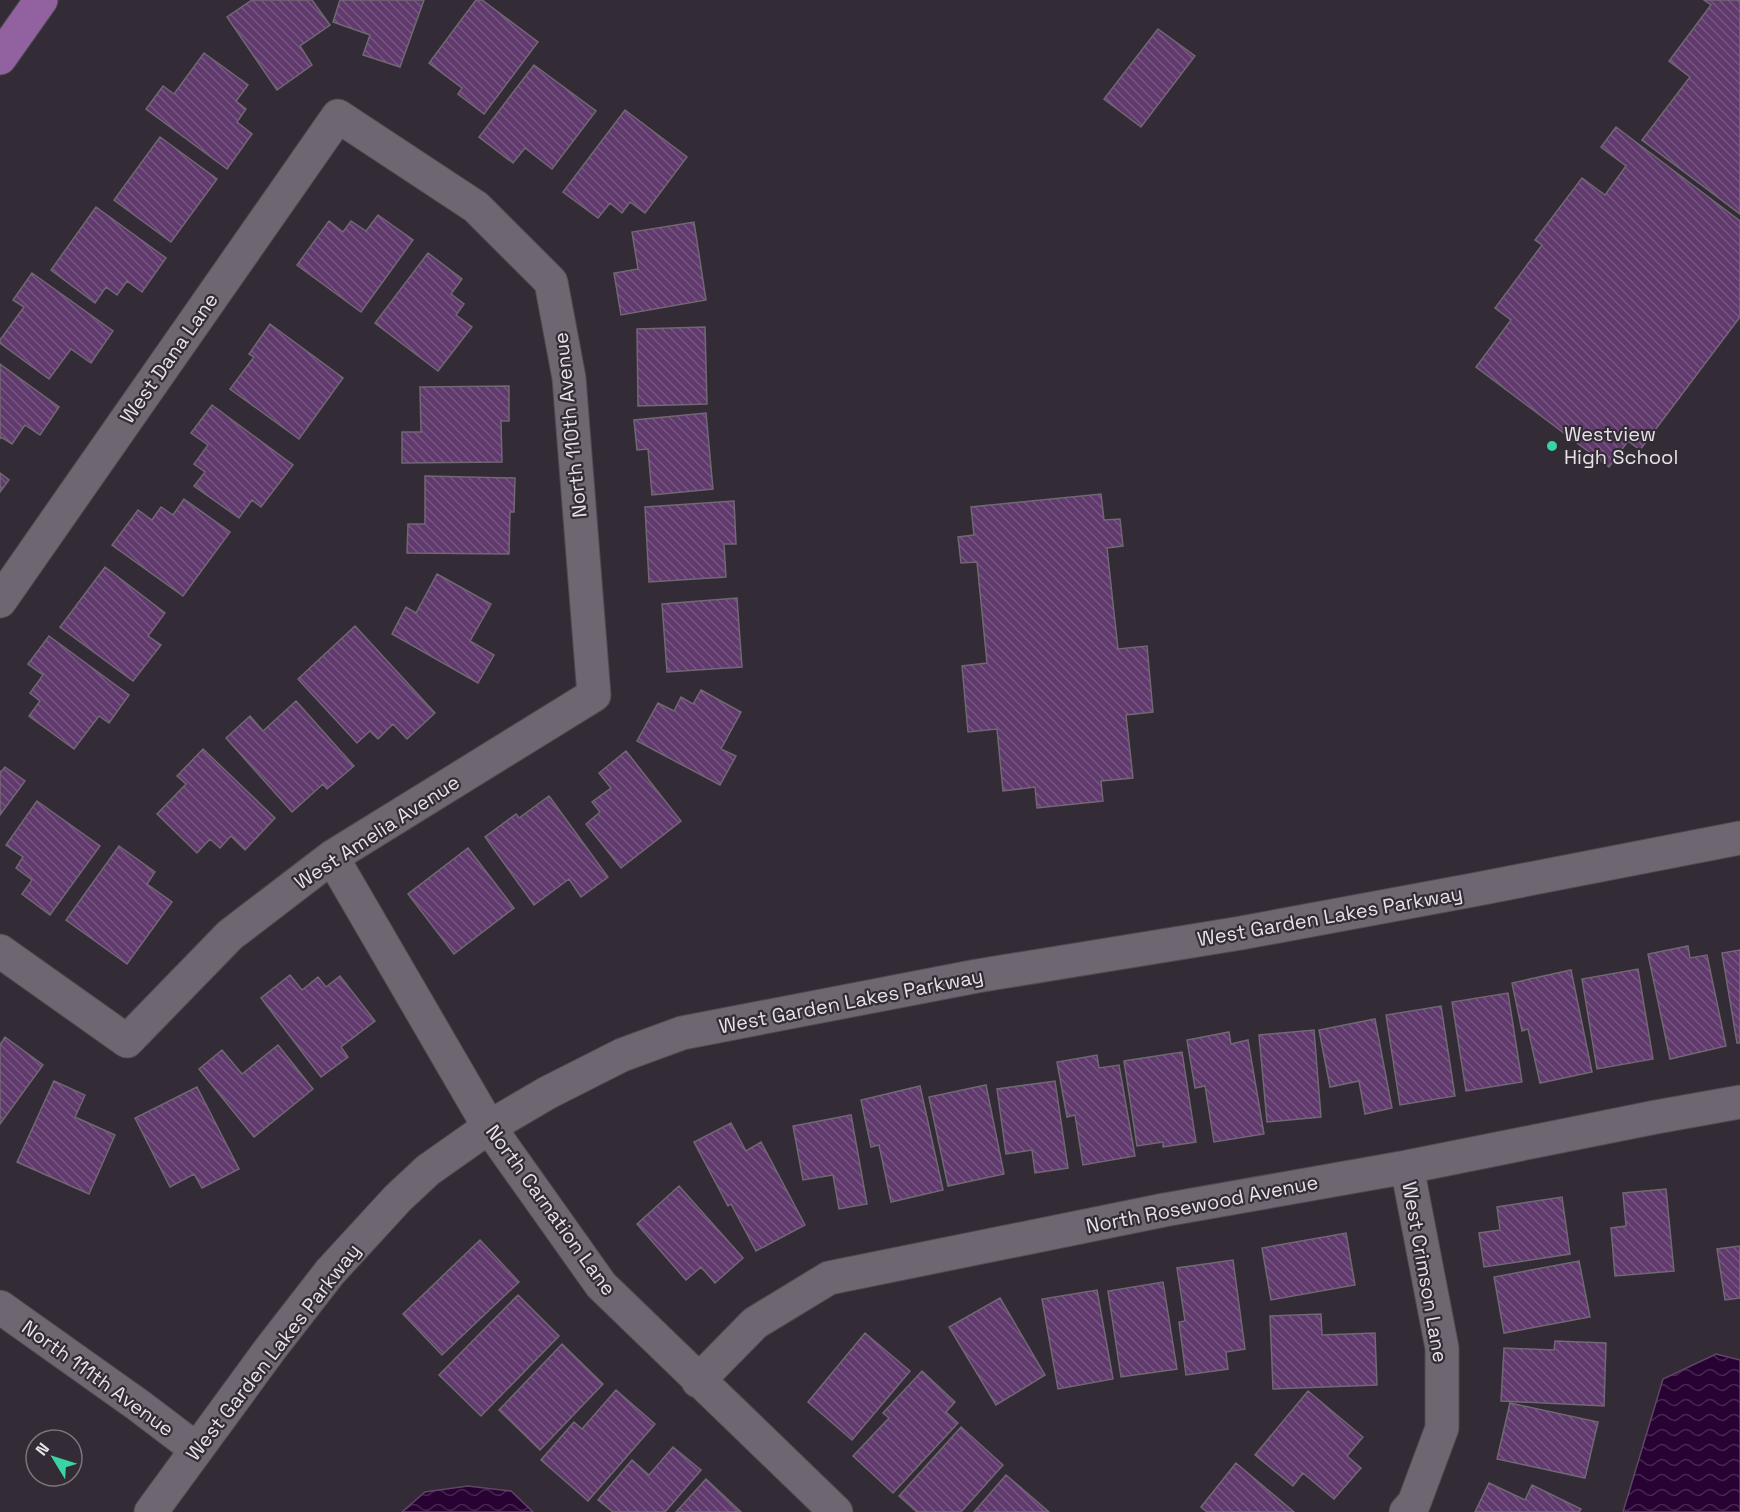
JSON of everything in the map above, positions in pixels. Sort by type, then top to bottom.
[{"type":"main road","points":[[0,58],[42,0]]},
{"type":"street","name":"West Dana Lane","points":[[0,601],[338,116]]},
{"type":"street","name":"North 110th Avenue","points":[[338,116],[476,207],[551,282],[569,378],[594,695]]},
{"type":"street","name":"West Amelia Avenue","points":[[0,951],[127,1041],[230,935],[333,857],[594,695]]},
{"type":"street","name":"West Garden Lakes Parkway","points":[[151,1512],[324,1280],[398,1198],[428,1170],[489,1127],[547,1093],[622,1056],[682,1033],[977,976],[1241,933],[1740,838]]},
{"type":"street","name":"North Carnation Lane","points":[[333,857],[489,1127],[601,1285],[836,1512]]},
{"type":"street","name":"North Rosewood Avenue","points":[[698,1380],[754,1323],[829,1278],[1164,1210],[1407,1167],[1740,1102]]},
{"type":"street","name":"West Crimson Lane","points":[[1406,1512],[1414,1503],[1442,1428],[1442,1347],[1407,1167]]},
{"type":"street","name":"North 111th Avenue","points":[[0,1307],[196,1449]]},
{"type":"water","points":[[1716,1354],[1740,1360],[1740,1512],[1623,1512],[1663,1379]]},
{"type":"water","points":[[468,1486],[511,1491],[533,1512],[402,1512],[425,1492]]},
{"type":"building","points":[[252,0],[312,0],[330,25],[300,46],[312,65],[277,90],[227,17]]},
{"type":"building","points":[[340,0],[424,0],[400,67],[363,55],[370,35],[333,22]]},
{"type":"building","points":[[476,0],[482,0],[538,42],[484,114],[458,94],[462,88],[429,63]]},
{"type":"building","points":[[1704,0],[1740,0],[1740,214],[1642,140],[1690,77],[1669,61],[1711,5]]},
{"type":"building","points":[[1158,29],[1195,56],[1141,127],[1104,99]]},
{"type":"building","points":[[204,53],[248,85],[236,101],[246,109],[237,122],[252,134],[227,169],[146,109],[163,86],[174,94]]},
{"type":"building","points":[[534,65],[596,111],[552,169],[525,148],[513,163],[479,137]]},
{"type":"building","points":[[625,110],[687,157],[645,213],[630,202],[622,213],[610,203],[598,218],[563,192]]},
{"type":"building","points":[[1616,127],[1740,221],[1740,317],[1640,450],[1628,441],[1609,467],[1476,367],[1511,320],[1495,308],[1542,245],[1535,240],[1582,178],[1605,195],[1626,166],[1601,147]]},
{"type":"building","points":[[160,137],[217,179],[171,242],[114,200]]},
{"type":"building","points":[[96,207],[166,258],[142,292],[127,281],[117,295],[106,287],[95,303],[51,270]]},
{"type":"building","points":[[378,215],[413,240],[361,312],[297,265],[329,221],[343,232],[351,221],[366,231]]},
{"type":"building","points":[[694,222],[706,300],[621,315],[614,273],[638,269],[632,232]]},
{"type":"building","points":[[428,253],[462,279],[451,294],[464,304],[456,315],[472,327],[438,371],[375,323]]},
{"type":"building","points":[[32,273],[113,331],[91,363],[71,349],[49,379],[0,343],[24,307],[13,300]]},
{"type":"building","points":[[270,324],[343,378],[299,439],[230,389],[254,357],[249,354]]},
{"type":"building","points":[[705,327],[707,404],[638,406],[637,329]]},
{"type":"building","points":[[0,364],[59,407],[40,435],[25,425],[12,444],[1,437],[0,439]]},
{"type":"building","points":[[509,386],[509,421],[501,421],[502,462],[402,463],[402,432],[421,432],[420,387]]},
{"type":"building","points":[[212,405],[293,465],[261,507],[252,500],[239,518],[194,486],[205,472],[194,464],[208,445],[191,433]]},
{"type":"building","points":[[706,413],[713,489],[652,495],[648,449],[637,450],[634,420]]},
{"type":"building","points":[[0,473],[9,480],[0,492]]},
{"type":"building","points":[[425,476],[515,478],[514,512],[510,512],[509,554],[407,553],[408,524],[425,524]]},
{"type":"building","points":[[1101,494],[1104,520],[1120,519],[1123,546],[1107,548],[1118,649],[1147,646],[1153,712],[1126,715],[1133,778],[1101,781],[1103,801],[1037,808],[1035,787],[1003,791],[997,729],[968,732],[962,666],[987,663],[977,562],[961,563],[958,537],[974,535],[971,507]]},
{"type":"building","points":[[184,499],[230,532],[183,596],[112,545],[138,510],[152,520],[161,507],[173,515]]},
{"type":"building","points":[[734,501],[736,544],[724,544],[726,577],[649,582],[645,507]]},
{"type":"building","points":[[105,567],[165,613],[148,636],[161,645],[133,681],[60,627]]},
{"type":"building","points":[[437,574],[491,604],[470,641],[494,655],[478,683],[392,634],[406,607],[416,613]]},
{"type":"building","points":[[737,598],[742,667],[667,672],[662,604]]},
{"type":"building","points":[[355,626],[435,713],[407,739],[393,724],[378,739],[370,731],[357,743],[298,679]]},
{"type":"building","points":[[49,636],[129,695],[109,723],[99,716],[74,749],[29,716],[40,701],[30,693],[43,675],[28,664]]},
{"type":"building","points":[[701,690],[741,712],[721,749],[736,756],[720,785],[637,741],[658,703],[674,711],[681,697],[693,704]]},
{"type":"building","points":[[296,701],[354,766],[327,789],[323,784],[292,812],[226,738],[250,716],[263,731]]},
{"type":"building","points":[[203,749],[275,818],[245,850],[231,836],[220,848],[210,839],[197,853],[157,814],[186,784],[177,776]]},
{"type":"building","points":[[626,751],[681,821],[621,868],[586,824],[600,812],[592,802],[611,788],[599,773]]},
{"type":"building","points":[[5,767],[25,781],[0,815],[0,771]]},
{"type":"building","points":[[549,796],[608,877],[581,897],[569,879],[534,905],[485,837],[516,814],[519,818]]},
{"type":"building","points":[[37,801],[100,846],[50,915],[22,894],[32,880],[16,868],[23,857],[6,845]]},
{"type":"building","points":[[119,846],[155,872],[147,884],[172,902],[127,964],[66,920]]},
{"type":"building","points":[[468,848],[514,908],[454,954],[408,894]]},
{"type":"building","points":[[1688,946],[1690,958],[1707,955],[1726,1046],[1670,1059],[1648,954]]},
{"type":"building","points":[[1740,950],[1740,1043],[1737,1043],[1722,953]]},
{"type":"building","points":[[1638,969],[1653,1059],[1597,1069],[1582,979]]},
{"type":"building","points":[[1571,970],[1592,1072],[1540,1083],[1528,1029],[1522,1031],[1512,983]]},
{"type":"building","points":[[290,975],[302,990],[318,977],[326,987],[340,976],[375,1021],[341,1047],[348,1057],[321,1077],[261,998]]},
{"type":"building","points":[[1508,993],[1522,1082],[1466,1091],[1452,1002]]},
{"type":"building","points":[[1441,1006],[1455,1096],[1400,1105],[1386,1015]]},
{"type":"building","points":[[1375,1019],[1392,1108],[1365,1114],[1359,1081],[1330,1087],[1319,1030]]},
{"type":"building","points":[[1314,1030],[1321,1117],[1267,1122],[1259,1035]]},
{"type":"building","points":[[1229,1032],[1231,1044],[1248,1040],[1264,1134],[1214,1142],[1205,1086],[1195,1088],[1187,1040]]},
{"type":"building","points":[[5,1037],[43,1065],[0,1124],[0,1045]]},
{"type":"building","points":[[278,1045],[313,1089],[254,1137],[199,1069],[222,1050],[242,1074]]},
{"type":"building","points":[[1182,1052],[1196,1142],[1163,1147],[1163,1142],[1137,1146],[1124,1061]]},
{"type":"building","points":[[1097,1055],[1099,1068],[1119,1065],[1135,1156],[1083,1165],[1075,1115],[1067,1117],[1057,1062]]},
{"type":"building","points":[[54,1081],[85,1095],[75,1117],[115,1135],[89,1194],[17,1162]]},
{"type":"building","points":[[1055,1081],[1068,1168],[1035,1173],[1032,1150],[1006,1154],[997,1089]]},
{"type":"building","points":[[986,1085],[1004,1174],[948,1186],[929,1097]]},
{"type":"building","points":[[920,1086],[943,1190],[891,1202],[879,1145],[871,1147],[861,1100]]},
{"type":"building","points":[[197,1087],[239,1169],[202,1188],[194,1174],[170,1187],[135,1118]]},
{"type":"building","points":[[851,1115],[867,1204],[839,1209],[833,1175],[803,1180],[793,1126]]},
{"type":"building","points":[[731,1123],[746,1151],[761,1142],[805,1225],[756,1251],[731,1204],[728,1206],[694,1142]]},
{"type":"building","points":[[679,1186],[743,1258],[715,1283],[701,1267],[686,1280],[637,1224]]},
{"type":"building","points":[[1666,1189],[1674,1271],[1615,1276],[1611,1228],[1626,1226],[1623,1193]]},
{"type":"building","points":[[1562,1197],[1570,1254],[1484,1267],[1479,1233],[1500,1230],[1497,1207]]},
{"type":"building","points":[[1346,1233],[1355,1285],[1271,1300],[1262,1248]]},
{"type":"building","points":[[480,1240],[519,1282],[442,1355],[403,1314]]},
{"type":"building","points":[[1740,1246],[1740,1298],[1725,1300],[1717,1249]]},
{"type":"building","points":[[1233,1260],[1245,1349],[1226,1352],[1228,1369],[1186,1375],[1179,1322],[1185,1321],[1177,1268]]},
{"type":"building","points":[[1579,1261],[1590,1317],[1504,1333],[1494,1277]]},
{"type":"building","points":[[1163,1282],[1177,1369],[1121,1377],[1108,1291]]},
{"type":"building","points":[[1097,1290],[1113,1379],[1058,1389],[1042,1299]]},
{"type":"building","points":[[518,1295],[559,1336],[481,1416],[439,1375]]},
{"type":"building","points":[[1000,1298],[1045,1375],[996,1405],[949,1327]]},
{"type":"building","points":[[1321,1314],[1322,1335],[1375,1333],[1377,1385],[1273,1389],[1270,1316]]},
{"type":"building","points":[[865,1333],[910,1371],[852,1440],[808,1402]]},
{"type":"building","points":[[1555,1341],[1606,1343],[1604,1406],[1501,1401],[1504,1348],[1554,1350]]},
{"type":"building","points":[[562,1344],[603,1384],[540,1450],[499,1410]]},
{"type":"building","points":[[922,1371],[955,1402],[946,1412],[958,1423],[893,1493],[853,1456],[889,1418],[883,1413]]},
{"type":"building","points":[[616,1390],[655,1424],[588,1501],[541,1460],[574,1422],[582,1429]]},
{"type":"building","points":[[1308,1391],[1363,1437],[1347,1456],[1361,1468],[1334,1499],[1303,1473],[1293,1486],[1255,1455]]},
{"type":"building","points":[[1510,1403],[1598,1422],[1585,1478],[1497,1459]]},
{"type":"building","points":[[961,1427],[1003,1465],[961,1512],[917,1512],[899,1496]]},
{"type":"building","points":[[673,1447],[701,1470],[665,1512],[613,1512],[598,1500],[632,1460],[649,1475]]},
{"type":"building","points":[[1236,1463],[1294,1512],[1207,1512],[1201,1507]]},
{"type":"building","points":[[1006,1475],[1049,1512],[974,1512]]},
{"type":"building","points":[[706,1479],[741,1512],[676,1512]]},
{"type":"building","points":[[1489,1483],[1525,1500],[1532,1485],[1581,1509],[1579,1512],[1475,1512]]},
{"type":"place","name":"Westview High School","points":[[1552,446]]}]
